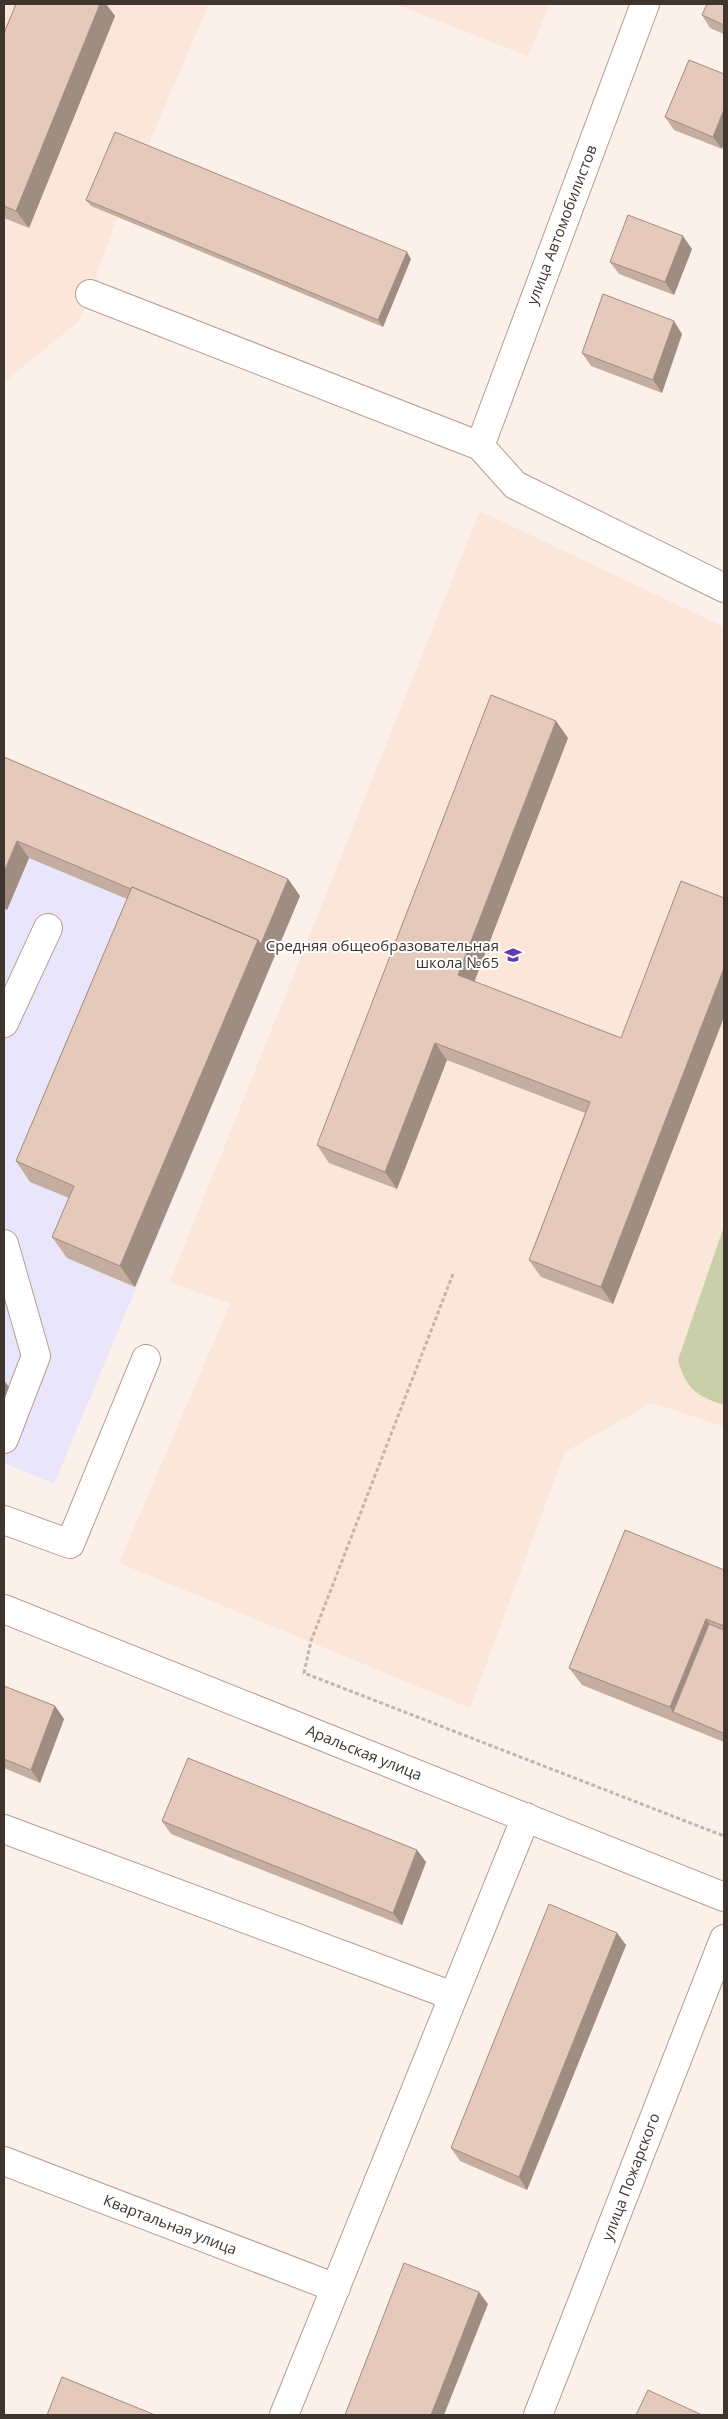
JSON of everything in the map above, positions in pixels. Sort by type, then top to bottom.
[{"type":"street","name":"улица Автомобилистов","points":[[480,446],[645,4]]},
{"type":"street","points":[[90,294],[480,446],[515,485],[724,588]]},
{"type":"street","points":[[4,1023],[48,928]]},
{"type":"street","points":[[4,1244],[36,1356],[4,1439]]},
{"type":"street","points":[[4,1520],[70,1544],[146,1358]]},
{"type":"street","name":"Аральская улица","points":[[4,1609],[724,1897]]},
{"type":"street","points":[[284,2415],[526,1817]]},
{"type":"street","points":[[4,1828],[453,1996]]},
{"type":"street","name":"улица Пожарского","points":[[538,2415],[724,1939]]},
{"type":"street","name":"Квартальная улица","points":[[4,2161],[336,2288]]},
{"type":"path","points":[[452,1274],[310,1641],[304,1673],[724,1836]]},
{"type":"shaded area","points":[[4,4],[209,4],[117,217],[78,322],[4,382]]},
{"type":"shaded area","points":[[395,4],[550,4],[528,56]]},
{"type":"shaded area","name":"Средняя общеобразовательная школа №65","points":[[480,511],[724,627],[724,1427],[652,1403],[565,1452],[470,1708],[119,1563],[230,1304],[170,1282]]},
{"type":"shaded area","points":[[4,769],[300,896],[54,1484],[4,1463]]},
{"type":"green space","points":[[724,1226],[724,1405],[706,1398],[694,1390],[685,1378],[678,1360]]},
{"type":"building","points":[[16,4],[100,4],[16,211],[4,206],[4,33]]},
{"type":"building","points":[[707,4],[724,4],[724,25],[702,15]]},
{"type":"building","points":[[689,60],[724,74],[724,109],[713,137],[665,117]]},
{"type":"building","points":[[115,132],[407,252],[378,320],[86,200]]},
{"type":"building","points":[[628,215],[683,236],[665,282],[610,262]]},
{"type":"building","points":[[603,294],[674,321],[653,380],[582,353]]},
{"type":"building","points":[[491,695],[556,721],[458,975],[621,1038],[681,881],[724,898],[724,968],[601,1287],[529,1260],[590,1102],[435,1043],[385,1172],[317,1145]]},
{"type":"building","points":[[4,757],[288,879],[261,944],[258,940],[17,841],[4,872]]},
{"type":"building","points":[[132,887],[258,940],[120,1266],[52,1237],[74,1186],[16,1161]]},
{"type":"building","points":[[625,1530],[724,1570],[724,1626],[706,1619],[670,1707],[569,1668]]},
{"type":"building","points":[[709,1624],[724,1630],[723,1733],[673,1712]]},
{"type":"building","points":[[4,1686],[55,1706],[31,1770],[4,1759]]},
{"type":"building","points":[[188,1758],[417,1850],[393,1913],[162,1821]]},
{"type":"building","points":[[549,1904],[617,1933],[519,2177],[451,2148]]},
{"type":"building","points":[[404,2263],[479,2292],[431,2415],[345,2415]]},
{"type":"building","points":[[62,2377],[155,2415],[47,2415]]},
{"type":"building","points":[[648,2390],[702,2415],[636,2415]]},
{"type":"place","name":"Средняя общеобразовательная школа №65","points":[[513,955]]}]
